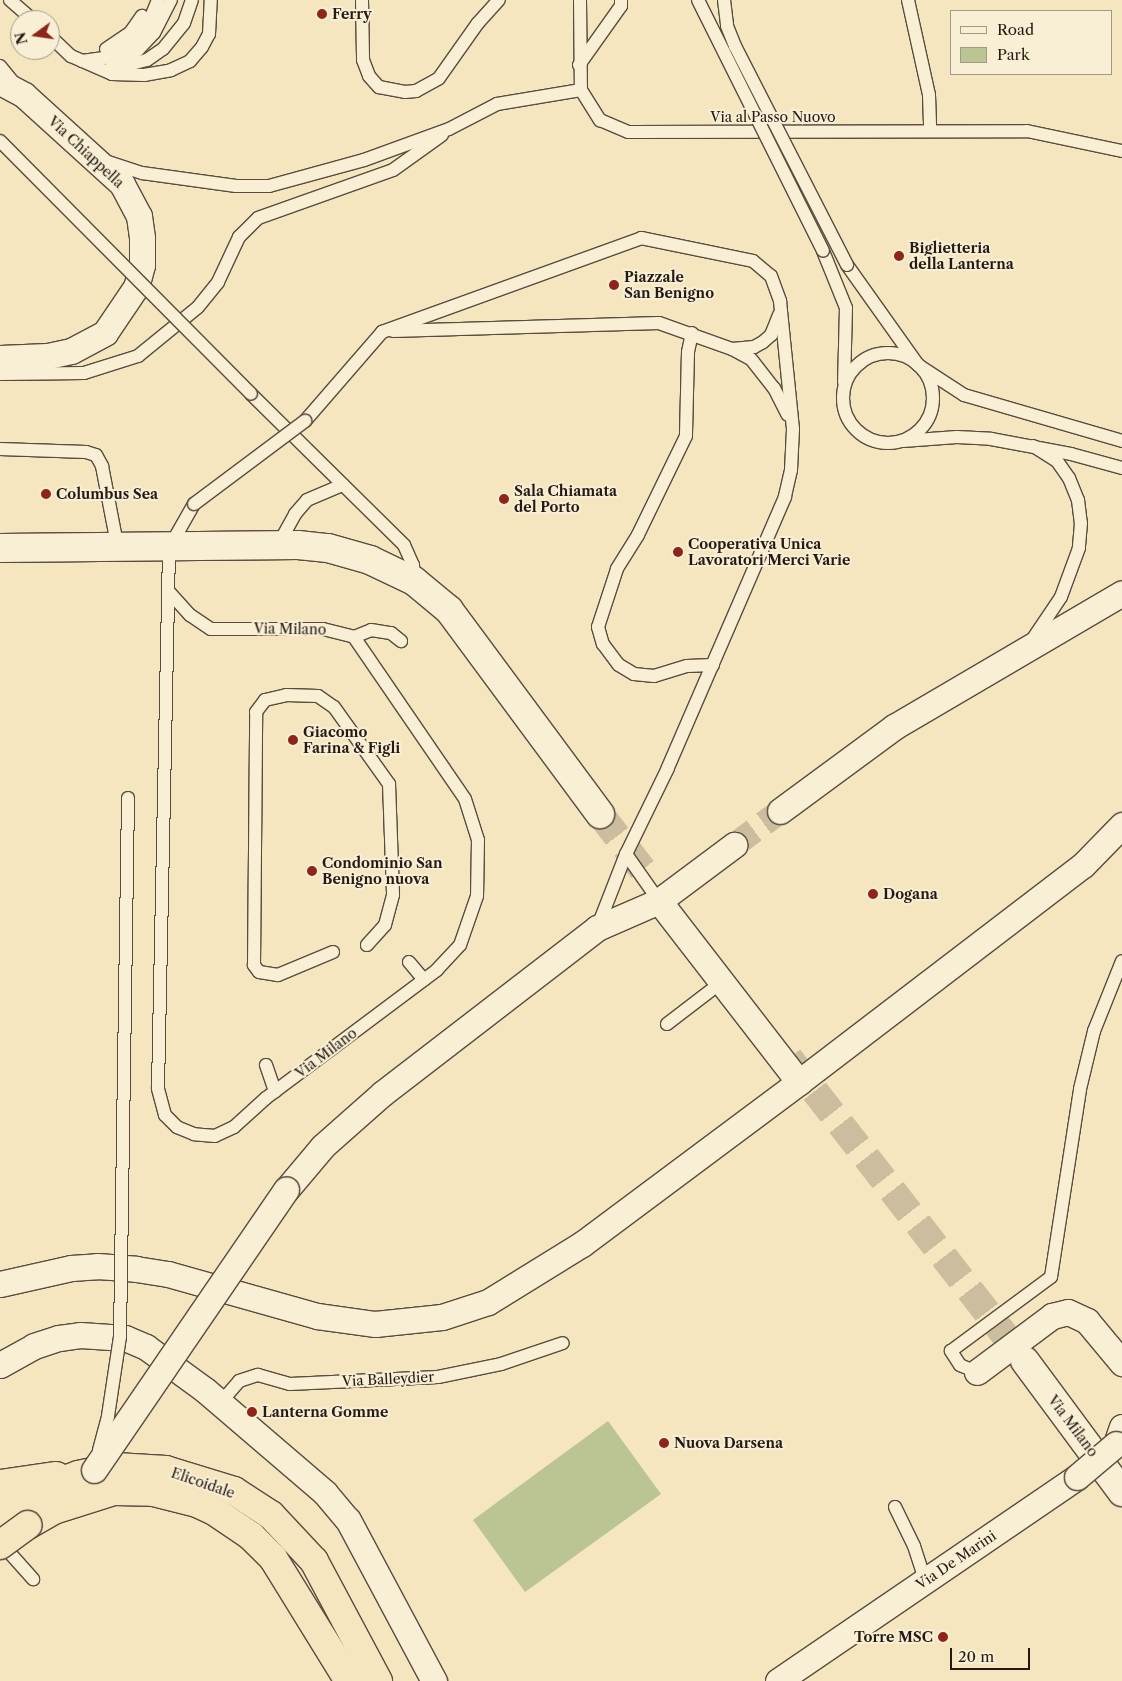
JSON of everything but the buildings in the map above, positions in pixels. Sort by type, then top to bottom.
[{"type":"highway","name":"Elicoidale","points":[[0,1512],[44,1487],[86,1473],[134,1467],[166,1470],[208,1482],[253,1502],[271,1515],[314,1560],[378,1681]]},
{"type":"highway","points":[[0,1484],[39,1476],[86,1473]]},
{"type":"highway","points":[[0,1543],[54,1510],[114,1491],[153,1492],[197,1503],[236,1524],[273,1558],[348,1680]]},
{"type":"main road","points":[[0,548],[118,549],[278,545],[328,548],[370,560],[414,581],[449,610],[600,814]]},
{"type":"main road","name":"Via Milano","points":[[1025,1361],[1122,1492]]},
{"type":"street","name":"Via Chiappella","points":[[0,82],[24,95],[95,156],[122,184],[139,216],[142,265],[136,287],[117,319],[105,333],[71,351],[47,356],[0,358]]},
{"type":"street","points":[[780,811],[894,727],[1122,593]]},
{"type":"street","points":[[0,1284],[36,1274],[96,1266],[168,1274],[316,1316],[351,1322],[410,1323],[442,1317],[488,1302],[582,1244],[799,1082],[1083,865],[1122,825]]},
{"type":"street","points":[[86,1473],[286,1190],[323,1146],[383,1093],[597,928],[660,901],[734,845]]},
{"type":"street","points":[[660,901],[799,1082]]},
{"type":"street","points":[[977,1372],[1052,1316],[1068,1312],[1087,1321],[1122,1362]]},
{"type":"street","points":[[0,1365],[27,1349],[59,1338],[80,1335],[126,1338],[146,1347],[221,1402],[326,1493],[348,1520],[434,1681]]},
{"type":"street","name":"Via De Marini","points":[[778,1681],[1077,1477],[1119,1436]]},
{"type":"lane","points":[[10,0],[22,10]]},
{"type":"lane","points":[[86,64],[116,44],[135,27],[149,0]]},
{"type":"lane","points":[[86,64],[104,58],[130,45],[149,22],[158,0]]},
{"type":"lane","points":[[86,64],[122,60],[138,50],[154,33],[171,0]]},
{"type":"lane","points":[[86,64],[147,60],[163,49],[184,23],[192,0]]},
{"type":"lane","points":[[60,44],[86,64],[124,76],[144,75],[171,70],[190,61],[208,34],[211,0]]},
{"type":"lane","points":[[362,0],[364,60],[369,76],[379,87],[405,92],[416,91],[439,78],[478,23],[499,0]]},
{"type":"lane","points":[[95,156],[142,173],[236,186],[269,186],[364,160],[449,129],[497,104],[581,90],[579,65],[580,0]]},
{"type":"lane","points":[[579,65],[620,6],[621,0]]},
{"type":"lane","points":[[698,0],[823,252],[846,308],[843,401],[854,428],[879,442],[957,437],[1033,446],[1122,468]]},
{"type":"lane","points":[[724,0],[727,26],[735,46],[847,264],[927,377],[932,405],[919,430],[894,442]]},
{"type":"lane","points":[[908,0],[929,95],[930,132]]},
{"type":"lane","points":[[0,66],[24,95]]},
{"type":"lane","name":"Via al Passo Nuovo","points":[[581,90],[600,120],[628,132],[1027,131],[1122,152]]},
{"type":"lane","points":[[0,374],[84,373],[138,356],[198,307],[218,282],[240,237],[258,218],[393,170],[418,155],[449,129]]},
{"type":"lane","points":[[0,141],[404,545],[413,565],[414,581]]},
{"type":"lane","points":[[169,548],[194,504],[305,421],[382,332],[641,238],[753,261],[771,276],[780,300],[793,429],[791,470],[785,497],[713,665],[626,854],[597,928]]},
{"type":"lane","points":[[732,349],[754,347],[771,335],[780,300]]},
{"type":"lane","points":[[382,332],[660,323],[692,333],[751,359],[764,372],[784,406],[793,429]]},
{"type":"lane","points":[[692,333],[688,352],[686,436],[638,535],[617,568],[598,627],[603,644],[613,658],[634,674],[654,676],[687,666],[713,665]]},
{"type":"lane","points":[[844,386],[851,372],[861,361],[875,354],[890,353],[905,356],[964,394],[1122,441]]},
{"type":"lane","points":[[1014,655],[1040,631],[1061,597],[1080,540],[1078,500],[1069,478],[1057,461],[1033,446]]},
{"type":"lane","points":[[0,449],[86,452],[96,455],[102,466],[118,549]]},
{"type":"lane","points":[[278,545],[295,514],[307,500],[342,485]]},
{"type":"lane","name":"Via Milano","points":[[169,548],[170,593],[158,1088],[165,1115],[177,1127],[194,1134],[215,1136],[234,1127],[275,1091],[424,980],[460,945],[472,916],[478,888],[478,840],[465,799],[354,637],[338,630],[273,634],[211,629],[190,615],[170,593]]},
{"type":"lane","points":[[354,637],[371,630],[391,633],[401,642]]},
{"type":"lane","points":[[333,952],[278,975],[259,972],[254,965],[256,712],[265,700],[286,695],[318,696],[334,707],[389,784],[393,895],[385,925],[368,944]]},
{"type":"lane","points":[[86,1473],[108,1416],[120,1337],[128,798]]},
{"type":"lane","points":[[626,854],[660,901]]},
{"type":"lane","points":[[977,1372],[960,1365],[951,1351],[1051,1277],[1084,1073],[1094,1030],[1122,961]]},
{"type":"lane","points":[[409,962],[424,980]]},
{"type":"lane","points":[[667,1024],[722,982]]},
{"type":"lane","points":[[266,1065],[275,1091]]},
{"type":"lane","name":"Via Balleydier","points":[[221,1402],[238,1381],[258,1375],[290,1384],[438,1377],[501,1364],[563,1343]]},
{"type":"lane","points":[[895,1507],[914,1546],[925,1580]]},
{"type":"lane","points":[[0,1543],[33,1579]]},
{"type":"green space","points":[[608,1421],[661,1494],[525,1592],[473,1520]]},
{"type":"tunnel","points":[[734,845],[780,811]]},
{"type":"tunnel","points":[[600,814],[646,874]]},
{"type":"tunnel","points":[[789,1058],[1025,1361]]},
{"type":"place","name":"Ferry","points":[[322,14]]},
{"type":"place","name":"Biglietteria della Lanterna","points":[[899,256]]},
{"type":"place","name":"Piazzale San Benigno","points":[[614,285]]},
{"type":"place","name":"Columbus Sea","points":[[46,494]]},
{"type":"place","name":"Sala Chiamata del Porto","points":[[504,499]]},
{"type":"place","name":"Cooperativa Unica Lavoratori Merci Varie","points":[[678,552]]},
{"type":"place","name":"Giacomo Farina & Figli","points":[[293,740]]},
{"type":"place","name":"Condominio San Benigno nuova","points":[[312,871]]},
{"type":"place","name":"Dogana","points":[[873,894]]},
{"type":"place","name":"Lanterna Gomme","points":[[252,1412]]},
{"type":"place","name":"Nuova Darsena","points":[[664,1443]]},
{"type":"place","name":"Torre MSC","points":[[943,1637]]}]
